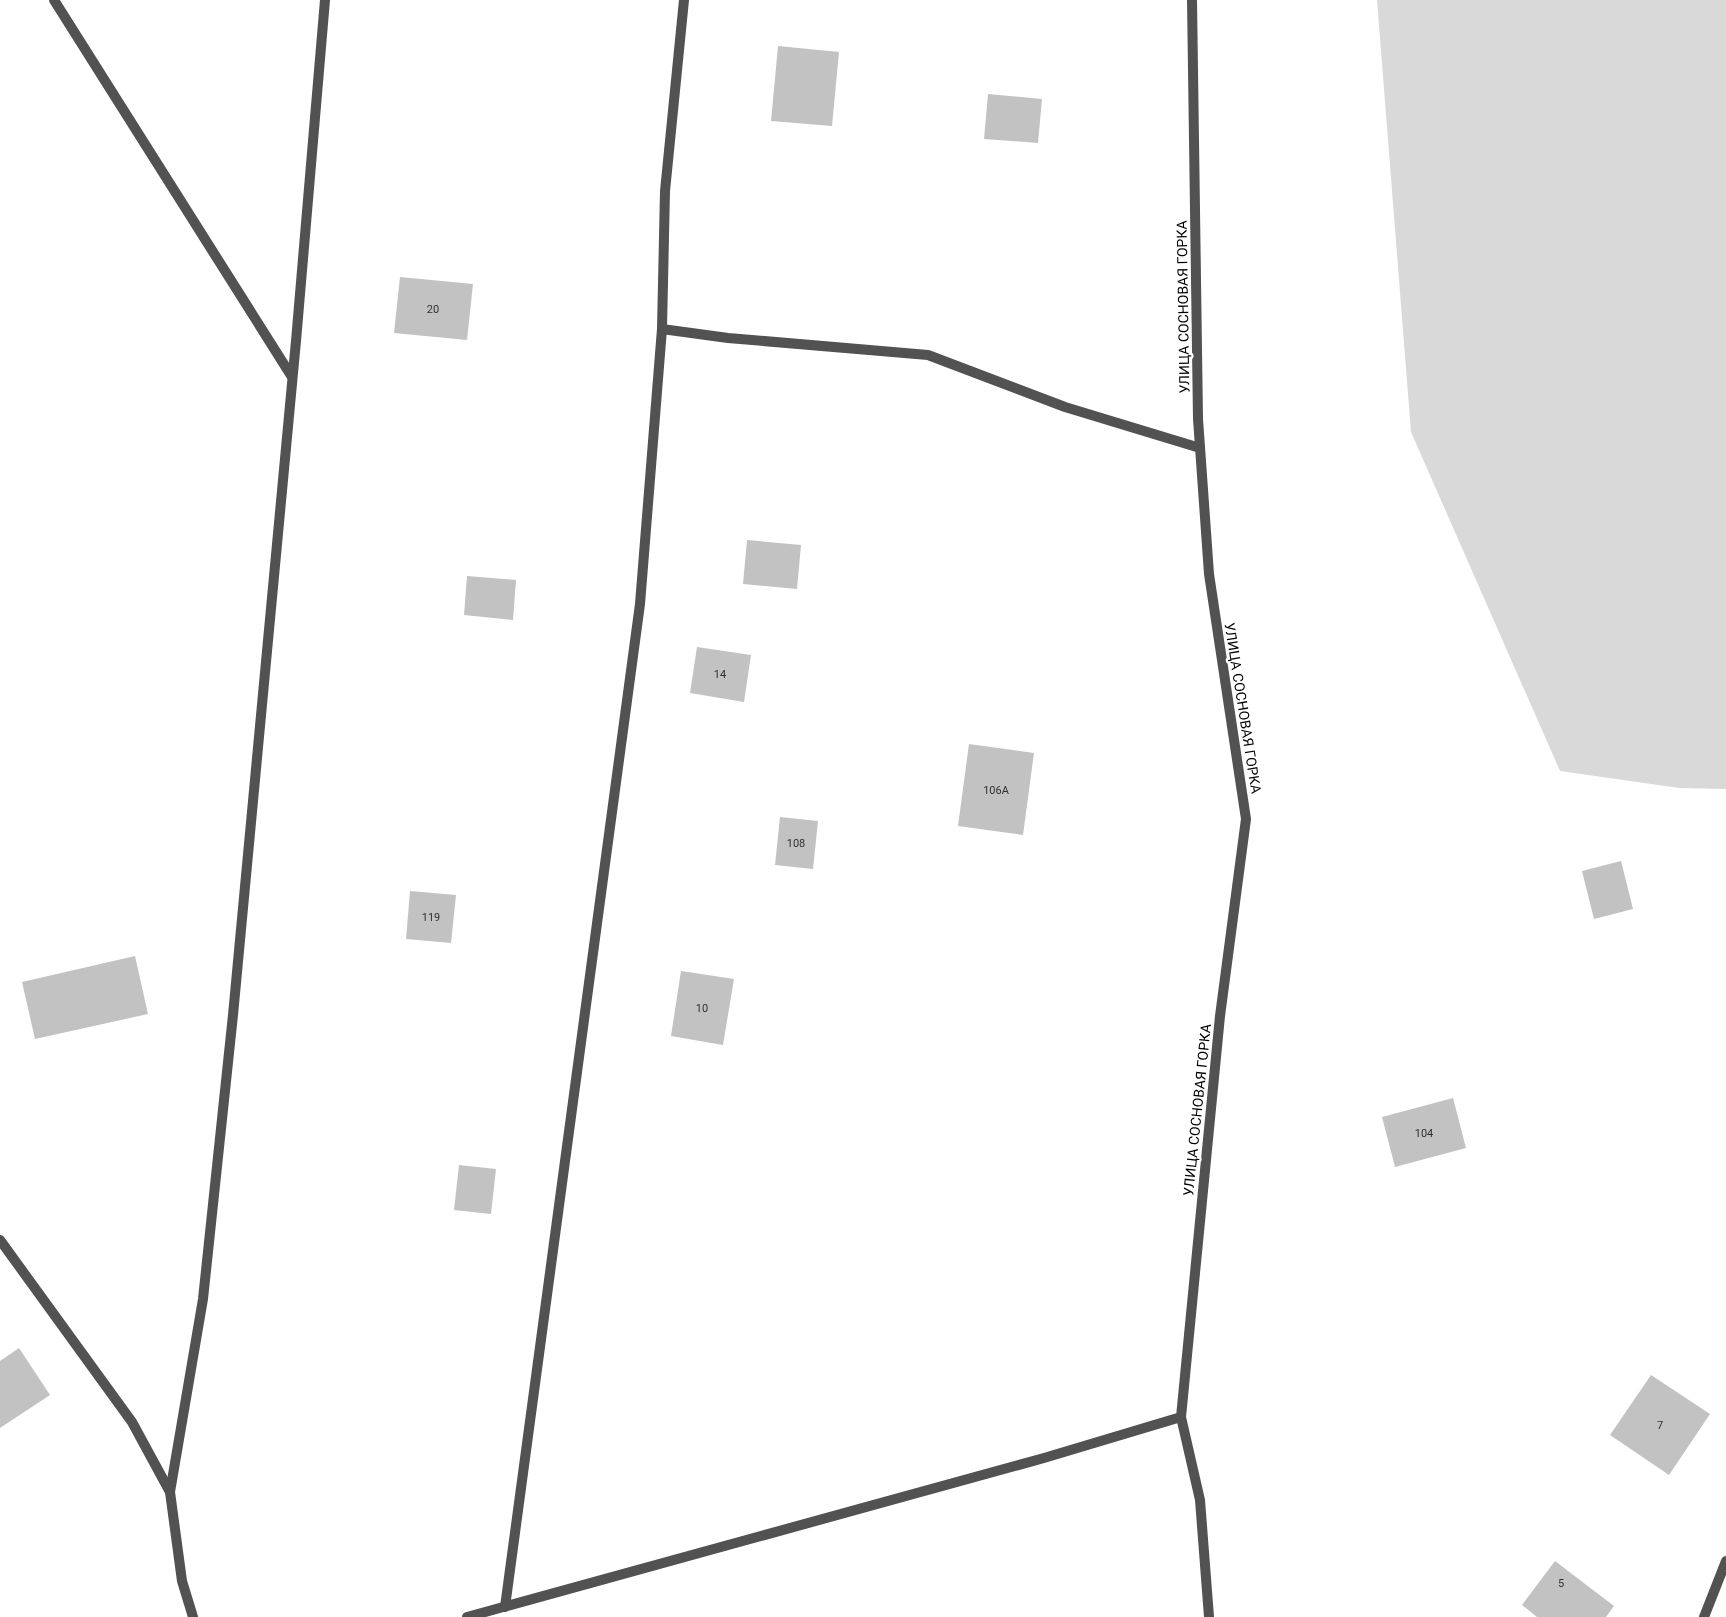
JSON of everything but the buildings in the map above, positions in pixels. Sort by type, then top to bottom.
[{"type":"street","points":[[54,0],[292,376]]},
{"type":"street","points":[[194,1617],[182,1581],[170,1492],[203,1299],[234,1006],[325,0]]},
{"type":"street","points":[[505,1606],[640,604],[662,329],[665,191],[684,0]]},
{"type":"street","name":"УЛИЦА СОСНОВАЯ ГОРКА","points":[[1192,0],[1198,419],[1210,574],[1246,820],[1220,1016],[1181,1417],[1200,1500],[1209,1617]]},
{"type":"street","points":[[662,329],[728,338],[928,355],[1065,407],[1200,448]]},
{"type":"street","points":[[0,1240],[132,1422],[170,1492]]},
{"type":"street","points":[[467,1617],[1034,1460],[1181,1417]]},
{"type":"street","points":[[1704,1617],[1726,1561]]},
{"type":"shaded area","points":[[1377,0],[1726,0],[1726,789],[1679,788],[1560,771],[1411,432]]}]
